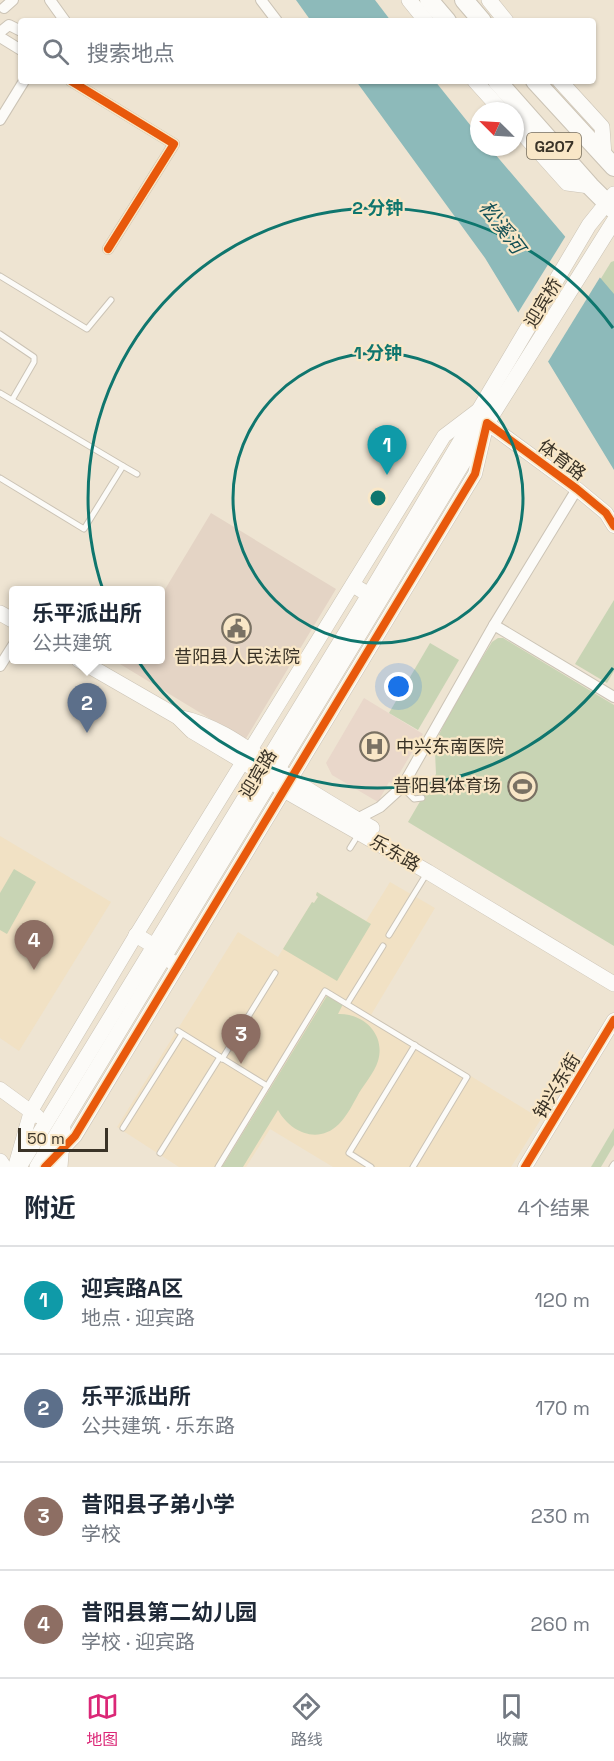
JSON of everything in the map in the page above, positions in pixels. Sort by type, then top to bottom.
[{"type":"highway","points":[[429,0],[444,18]]},
{"type":"highway","points":[[464,0],[479,18]]},
{"type":"highway","name":"G207","points":[[500,84],[590,186],[612,202]]},
{"type":"highway","name":"G207","points":[[539,84],[609,161]]},
{"type":"main road","points":[[409,0],[424,18]]},
{"type":"main road","points":[[489,0],[504,18]]},
{"type":"main road","points":[[479,84],[494,102]]},
{"type":"main road","points":[[563,84],[602,127],[609,161]]},
{"type":"main road","points":[[524,136],[567,183],[590,186]]},
{"type":"main road","name":"迎宾桥","points":[[497,381],[589,225],[612,202]]},
{"type":"main road","name":"迎宾桥","points":[[507,393],[614,221]]},
{"type":"main road","name":"迎宾路","points":[[37,1167],[159,952],[269,771],[381,602],[483,416],[497,381]]},
{"type":"main road","name":"迎宾路","points":[[483,416],[507,393]]},
{"type":"main road","points":[[352,585],[381,602]]},
{"type":"main road","name":"乐东路","points":[[86,664],[178,717],[192,731],[247,756],[428,872],[614,984]]},
{"type":"main road","name":"乐东路","points":[[288,784],[357,819],[614,972]]},
{"type":"main road","points":[[136,935],[178,965]]},
{"type":"main road","name":"迎宾路","points":[[17,1167],[159,952]]},
{"type":"main road","points":[[61,1160],[63,1124]]},
{"type":"main road","points":[[0,1161],[4,1167]]},
{"type":"street","points":[[4,8],[14,0]]},
{"type":"street","points":[[50,0],[63,18]]},
{"type":"street","points":[[261,0],[275,18]]},
{"type":"street","points":[[0,32],[9,25],[18,30]]},
{"type":"street","points":[[0,37],[18,48]]},
{"type":"street","points":[[0,120],[22,84]]},
{"type":"street","points":[[76,84],[174,144],[108,249]]},
{"type":"street","points":[[17,1167],[31,1112],[136,935],[444,436],[483,416]]},
{"type":"street","name":"体育路","points":[[483,416],[606,513],[614,526]]},
{"type":"street","points":[[357,819],[380,807],[402,787],[494,625],[577,489]]},
{"type":"street","points":[[45,1167],[61,1160],[288,784],[381,602]]},
{"type":"street","points":[[494,625],[614,696]]},
{"type":"street","points":[[0,666],[9,652]]},
{"type":"street","name":"钟兴东街","points":[[525,1167],[614,1020]]},
{"type":"street","points":[[0,1089],[46,1122]]},
{"type":"lane","points":[[0,276],[87,329],[111,300]]},
{"type":"lane","points":[[0,334],[34,357],[34,362],[12,400]]},
{"type":"lane","points":[[0,393],[137,474]]},
{"type":"lane","points":[[0,478],[84,529],[123,466]]},
{"type":"lane","points":[[402,787],[414,799],[422,798]]},
{"type":"lane","points":[[350,848],[356,840]]},
{"type":"lane","points":[[389,935],[428,872]]},
{"type":"lane","points":[[347,1004],[383,946]]},
{"type":"lane","points":[[160,1153],[275,973]]},
{"type":"lane","points":[[218,1167],[325,991],[467,1077],[413,1167]]},
{"type":"lane","points":[[123,1128],[180,1032],[267,1086]]},
{"type":"lane","points":[[371,1167],[349,1153],[415,1045]]},
{"type":"shaded area","name":"昔阳县人民法院","points":[[211,513],[336,589],[245,740],[120,664],[165,664],[165,589]]},
{"type":"shaded area","name":"中兴东南医院","points":[[364,698],[423,734],[393,784],[389,782],[378,802],[332,775],[326,763]]},
{"type":"shaded area","points":[[0,836],[111,902],[19,1051],[0,1038]]},
{"type":"shaded area","points":[[390,882],[435,908],[371,1015],[541,1119],[511,1167],[333,1167],[270,1129],[246,1167],[179,1167],[117,1127],[238,932],[278,957],[312,902],[314,903],[318,897],[317,892],[366,921]]},
{"type":"green space","points":[[614,261],[614,298],[600,280],[611,262]]},
{"type":"green space","points":[[614,600],[614,671],[607,683],[575,664]]},
{"type":"green space","name":"昔阳县体育场","points":[[503,638],[614,705],[614,946],[408,822],[436,774],[435,752],[438,737],[453,705],[492,642]]},
{"type":"green space","points":[[430,643],[459,660],[418,730],[389,713]]},
{"type":"green space","points":[[14,869],[36,882],[7,934],[0,930],[0,893]]},
{"type":"green space","points":[[317,892],[371,924],[337,981],[283,949],[312,902],[314,903],[318,897]]},
{"type":"green space","points":[[328,994],[343,1004],[338,1014],[364,1021],[379,1042],[378,1061],[350,1110],[331,1130],[314,1135],[297,1130],[283,1118],[278,1110],[243,1167],[222,1167]]},
{"type":"green space","points":[[614,1128],[614,1145],[601,1167],[591,1167]]},
{"type":"water","points":[[296,0],[375,0],[389,18],[309,18]]},
{"type":"water","name":"松溪河","points":[[358,84],[437,84],[470,125],[470,156],[497,156],[614,294],[614,470],[485,258]]},
{"type":"pier","points":[[567,234],[602,274],[546,365],[516,316]]},
{"type":"cycle path","points":[[76,84],[174,144],[108,249]]},
{"type":"cycle path","points":[[45,1167],[75,1136],[475,474],[487,423],[577,489],[606,513],[614,526]]},
{"type":"cycle path","points":[[525,1167],[614,1020]]},
{"type":"place","name":"迎宾路A区","points":[[387,475]]},
{"type":"place","name":"昔阳县人民法院","points":[[237,628]]},
{"type":"place","name":"乐平派出所","points":[[87,733]]},
{"type":"place","name":"中兴东南医院","points":[[375,747]]},
{"type":"place","name":"昔阳县体育场","points":[[522,786]]},
{"type":"place","name":"昔阳县第二幼儿园","points":[[34,970]]},
{"type":"place","name":"昔阳县子弟小学","points":[[241,1064]]}]
